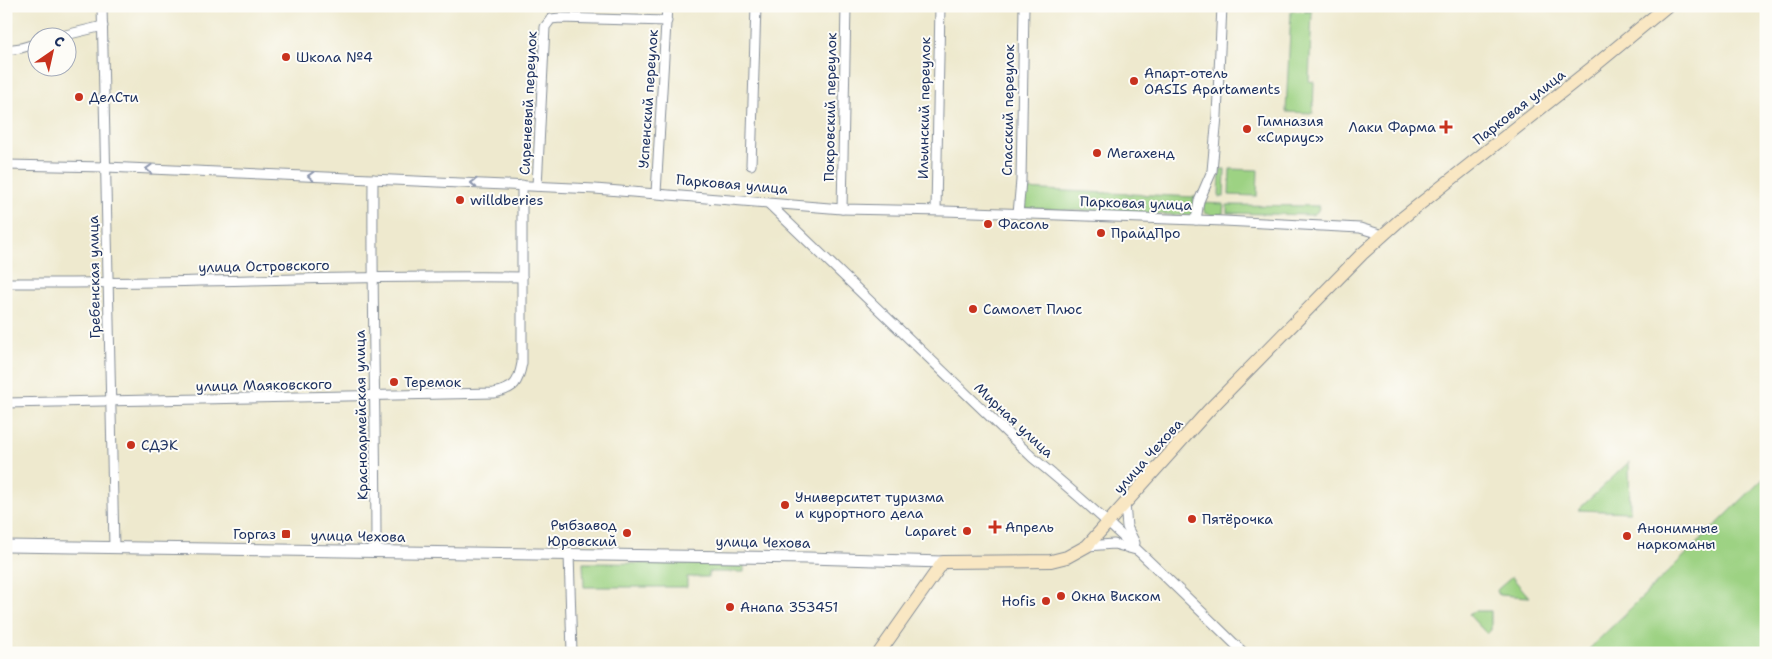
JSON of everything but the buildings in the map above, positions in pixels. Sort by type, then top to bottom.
[{"type":"main road","name":"Парковая улица","points":[[1383,235],[1667,6]]},
{"type":"main road","name":"улица Чехова","points":[[943,562],[1051,561],[1067,557],[1087,546],[1208,411],[1383,235]]},
{"type":"main road","points":[[878,653],[943,562]]},
{"type":"street","name":"Гребенская улица","points":[[102,6],[114,546]]},
{"type":"street","name":"Успенский переулок","points":[[656,193],[667,6]]},
{"type":"street","points":[[751,165],[756,6]]},
{"type":"street","name":"Покровский переулок","points":[[842,209],[846,6]]},
{"type":"street","name":"Ильинский переулок","points":[[936,210],[940,6]]},
{"type":"street","name":"Спасский переулок","points":[[1018,214],[1021,180],[1024,6]]},
{"type":"street","points":[[1196,220],[1198,201],[1212,171],[1217,116],[1222,6]]},
{"type":"street","name":"Сиреневый переулок","points":[[538,186],[545,27],[551,19],[667,21]]},
{"type":"street","points":[[78,32],[103,26]]},
{"type":"street","points":[[6,50],[28,46]]},
{"type":"street","name":"Парковая улица","points":[[6,165],[106,167],[522,185],[656,193],[842,209],[936,210],[1360,228],[1383,235]]},
{"type":"street","name":"Красноармейская улица","points":[[373,179],[372,278],[376,551]]},
{"type":"street","name":"Сиреневый переулок","points":[[519,380],[522,363],[522,185]]},
{"type":"street","name":"Мирная улица","points":[[768,203],[1033,458],[1071,489],[1141,552],[1244,653]]},
{"type":"street","name":"улица Островского","points":[[6,283],[108,284],[448,276],[522,277]]},
{"type":"street","name":"улица Маяковского","points":[[6,403],[494,393],[507,390],[519,380]]},
{"type":"street","points":[[1125,504],[1127,527],[1141,552]]},
{"type":"street","points":[[1087,546],[1114,544],[1141,552]]},
{"type":"street","name":"улица Чехова","points":[[6,546],[114,546],[943,562]]},
{"type":"street","points":[[569,554],[572,653]]},
{"type":"green space","points":[[1291,11],[1312,12],[1309,81],[1314,82],[1313,113],[1286,112]]},
{"type":"green space","points":[[1220,169],[1225,169],[1224,197],[1219,197]]},
{"type":"green space","points":[[1230,169],[1258,170],[1257,196],[1229,195]]},
{"type":"green space","points":[[1023,189],[1196,197],[1194,216],[1022,208]]},
{"type":"green space","points":[[1201,203],[1224,204],[1223,214],[1211,215],[1205,213]]},
{"type":"green space","points":[[1227,205],[1320,206],[1317,212],[1312,215],[1227,213]]},
{"type":"green space","points":[[1629,462],[1630,512],[1578,510]]},
{"type":"green space","points":[[1766,476],[1766,653],[1585,653]]},
{"type":"green space","points":[[583,563],[744,564],[744,572],[709,572],[709,577],[687,577],[687,587],[584,587]]},
{"type":"green space","points":[[1512,577],[1529,597],[1499,595],[1498,589]]},
{"type":"green space","points":[[1474,611],[1491,611],[1491,630],[1487,634],[1469,615]]},
{"type":"place","name":"Школа №4","points":[[286,57]]},
{"type":"place","name":"Апарт-отель OASIS Apartaments","points":[[1134,81]]},
{"type":"place","name":"ДелСти","points":[[79,97]]},
{"type":"place","name":"Лаки Фарма","points":[[1446,127]]},
{"type":"place","name":"Гимназия «Сириус»","points":[[1247,129]]},
{"type":"place","name":"Мегахенд","points":[[1097,153]]},
{"type":"place","name":"willdberies","points":[[460,200]]},
{"type":"place","name":"Фасоль","points":[[988,224]]},
{"type":"place","name":"ПрайдПро","points":[[1101,233]]},
{"type":"place","name":"Самолет Плюс","points":[[973,309]]},
{"type":"place","name":"Теремок","points":[[394,382]]},
{"type":"place","name":"СДЭК","points":[[131,445]]},
{"type":"place","name":"Университет туризма и курортного дела","points":[[785,505]]},
{"type":"place","name":"Пятёрочка","points":[[1192,519]]},
{"type":"place","name":"Апрель","points":[[995,527]]},
{"type":"place","name":"Laparet","points":[[967,531]]},
{"type":"place","name":"Рыбзавод Юровский","points":[[627,533]]},
{"type":"place","name":"Горгаз","points":[[286,534]]},
{"type":"place","name":"Анонимные наркоманы","points":[[1627,536]]},
{"type":"place","name":"Окна Виском","points":[[1061,596]]},
{"type":"place","name":"Hofis","points":[[1046,601]]},
{"type":"place","name":"Анапа 353451","points":[[730,607]]}]
